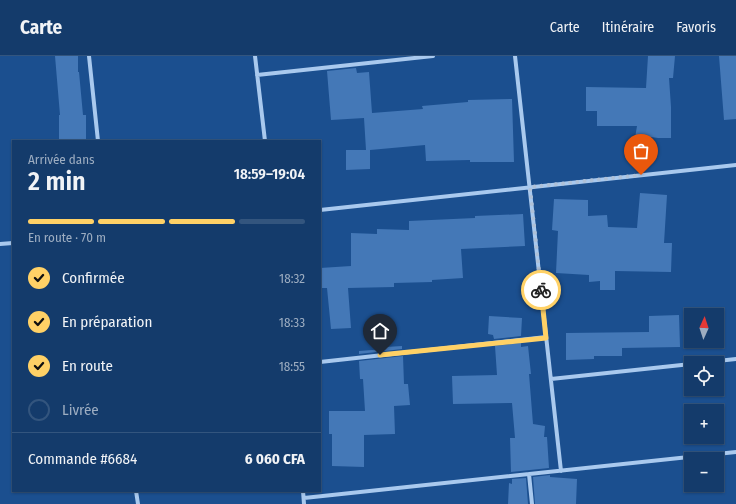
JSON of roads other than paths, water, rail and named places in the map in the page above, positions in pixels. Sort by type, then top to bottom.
[{"type":"street","points":[[89,56],[98,140]]},
{"type":"street","points":[[255,56],[265,140]]},
{"type":"street","points":[[257,75],[433,56]]},
{"type":"street","points":[[515,56],[561,470]]},
{"type":"street","points":[[321,210],[736,165]]},
{"type":"street","points":[[0,244],[12,243]]},
{"type":"street","points":[[321,362],[546,338]]},
{"type":"street","points":[[724,360],[736,359]]},
{"type":"street","points":[[551,379],[684,365]]},
{"type":"street","points":[[304,498],[736,452]]},
{"type":"street","points":[[529,474],[532,504]]},
{"type":"street","points":[[136,492],[138,504]]},
{"type":"street","points":[[303,492],[304,504]]}]
